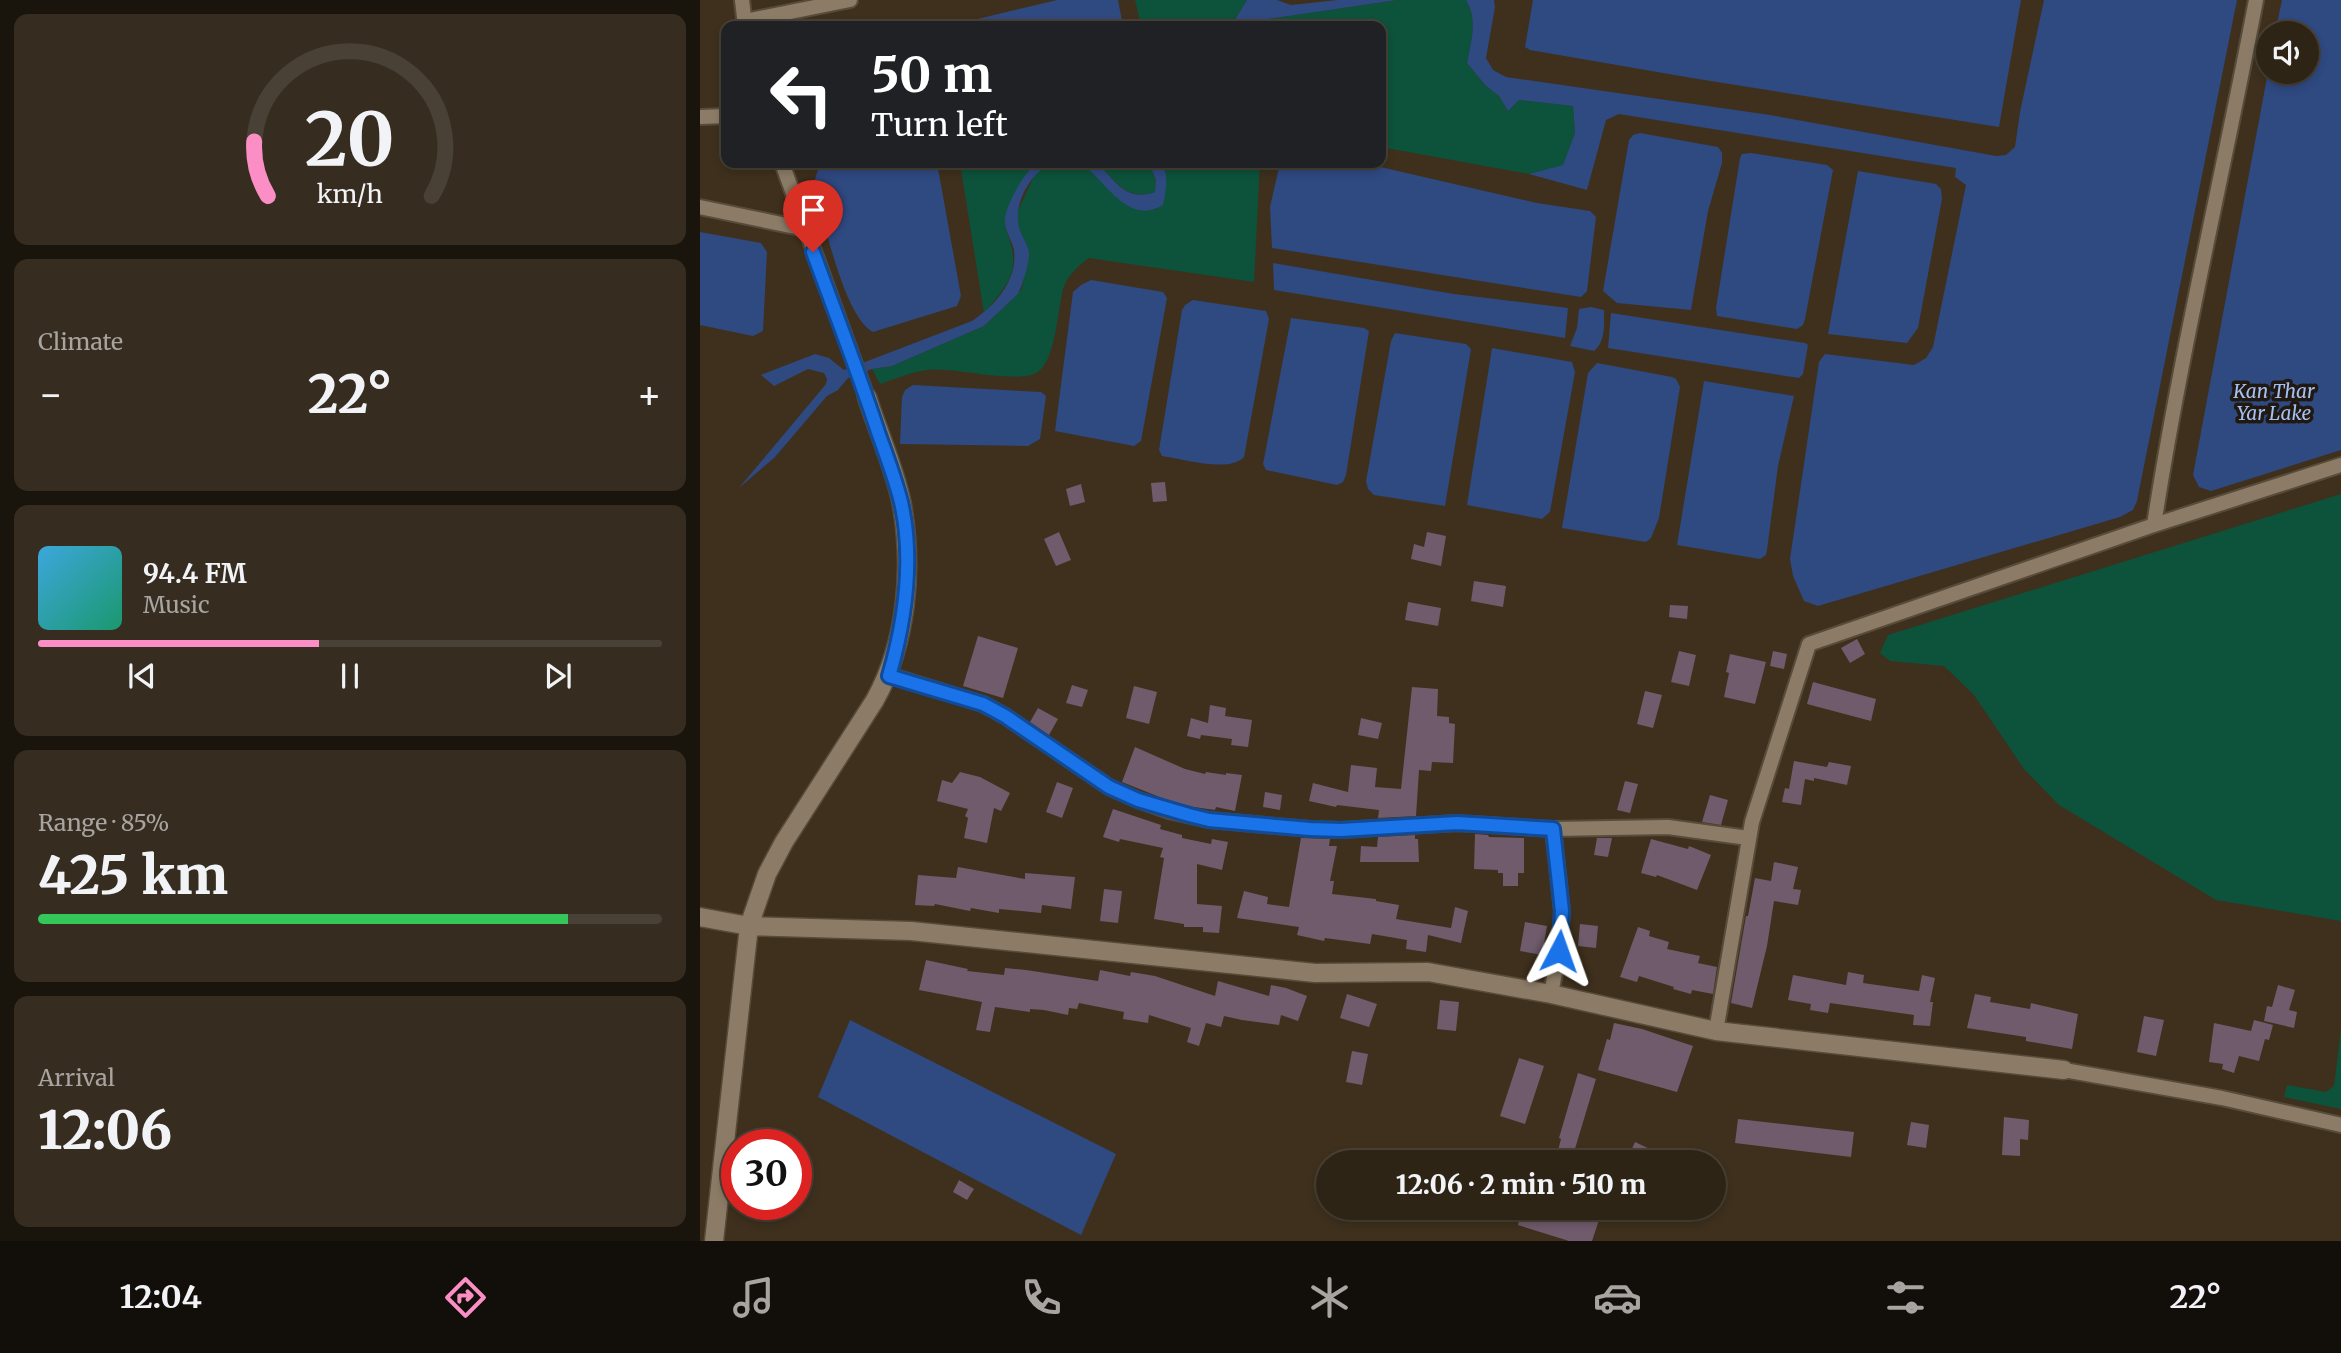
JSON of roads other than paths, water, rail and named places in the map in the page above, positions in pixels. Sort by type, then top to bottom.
[{"type":"street","points":[[742,0],[745,21]]},
{"type":"street","points":[[758,21],[850,0]]},
{"type":"street","points":[[2154,524],[2171,415],[2256,0]]},
{"type":"street","points":[[700,117],[721,116]]},
{"type":"street","points":[[714,1241],[749,926],[767,874],[784,842],[889,676],[898,645],[906,592],[906,546],[901,504],[867,397],[784,168]]},
{"type":"street","points":[[700,207],[805,229]]},
{"type":"street","points":[[1716,1031],[1748,838],[1809,645],[2154,524],[2341,465]]},
{"type":"street","points":[[889,676],[983,704],[1109,787],[1138,800],[1195,817],[1341,830],[1457,823],[1553,829],[1668,827],[1748,838]]},
{"type":"street","points":[[1550,994],[1559,951],[1562,911],[1553,829]]},
{"type":"street","points":[[700,917],[749,926],[911,931],[1315,973],[1428,972],[1550,994],[1716,1031],[2064,1070],[2222,1098],[2341,1125]]},
{"type":"water","points":[[1057,0],[1118,0],[1122,21],[969,21]]},
{"type":"water","points":[[1247,0],[1277,0],[1291,5],[1338,0],[1397,0],[1263,21],[1234,21]]},
{"type":"water","points":[[1466,0],[1494,0],[1486,58],[1493,70],[1506,77],[1770,115],[1996,156],[2006,155],[2015,147],[2044,0],[2237,0],[2137,501],[2133,510],[2120,517],[1818,606],[1804,601],[1793,576],[1790,559],[1819,362],[1825,354],[1914,365],[1926,358],[1933,347],[1966,185],[1955,177],[1956,168],[1619,114],[1606,120],[1587,190],[1529,174],[1563,165],[1575,133],[1573,106],[1519,100],[1508,111],[1499,96],[1486,86],[1467,63],[1473,23]]},
{"type":"water","points":[[1533,0],[2021,0],[1999,127],[1530,50],[1525,47]]},
{"type":"water","name":"Kan Thar Yar Lake","points":[[2282,0],[2341,0],[2341,450],[2211,491],[2199,487],[2193,475],[2266,84],[2319,84],[2319,21],[2278,21]]},
{"type":"water","points":[[1640,133],[1718,147],[1722,153],[1722,163],[1708,211],[1691,310],[1617,303],[1603,291],[1629,140]]},
{"type":"water","points":[[1751,153],[1827,165],[1833,170],[1805,319],[1803,325],[1797,329],[1717,316],[1716,308],[1740,158],[1742,154]]},
{"type":"water","points":[[938,168],[961,296],[957,306],[873,332],[862,322],[852,307],[829,240],[814,182],[818,170]]},
{"type":"water","points":[[1032,168],[1044,168],[1025,190],[1019,208],[1019,227],[1029,256],[1018,294],[984,326],[892,366],[872,369],[848,378],[838,390],[827,396],[775,457],[739,488],[826,384],[827,379],[824,373],[808,369],[774,386],[761,375],[815,354],[829,358],[844,370],[972,321],[989,308],[1009,282],[1012,272],[1014,250],[1005,223],[1006,213]]},
{"type":"water","points":[[1087,168],[1102,168],[1128,192],[1145,194],[1155,192],[1156,180],[1151,168],[1164,168],[1166,189],[1163,205],[1150,210],[1128,206]]},
{"type":"water","points":[[1279,168],[1385,168],[1537,203],[1590,211],[1596,217],[1587,291],[1581,297],[1272,248],[1270,207]]},
{"type":"water","points":[[1858,171],[1936,184],[1941,189],[1942,199],[1918,328],[1907,343],[1828,334]]},
{"type":"water","points":[[700,232],[761,243],[767,252],[763,331],[753,336],[700,325]]},
{"type":"water","points":[[1273,263],[1454,294],[1568,308],[1565,338],[1274,290]]},
{"type":"water","points":[[1091,280],[1163,292],[1167,298],[1141,441],[1134,446],[1055,431],[1073,292]]},
{"type":"water","points":[[1193,300],[1266,311],[1269,319],[1244,457],[1237,462],[1206,464],[1162,456],[1159,450],[1182,310]]},
{"type":"water","points":[[1591,307],[1604,310],[1601,342],[1594,351],[1570,346],[1577,328],[1579,309]]},
{"type":"water","points":[[1611,313],[1805,343],[1808,345],[1803,374],[1799,378],[1608,348]]},
{"type":"water","points":[[1291,318],[1364,328],[1369,331],[1346,475],[1343,482],[1337,485],[1266,470],[1263,464]]},
{"type":"water","points":[[1395,333],[1466,344],[1471,349],[1445,506],[1374,495],[1368,489],[1366,481],[1391,341]]},
{"type":"water","points":[[1492,348],[1572,362],[1575,372],[1550,512],[1542,519],[1467,505]]},
{"type":"water","points":[[1597,363],[1672,377],[1680,387],[1659,518],[1651,538],[1646,542],[1562,528],[1588,373]]},
{"type":"water","points":[[1704,381],[1794,396],[1778,466],[1766,555],[1760,559],[1677,545]]},
{"type":"water","points":[[913,385],[1041,392],[1046,396],[1040,439],[1028,446],[900,444],[902,397],[905,390]]},
{"type":"water","points":[[850,1020],[1116,1154],[1081,1235],[818,1097]]}]
